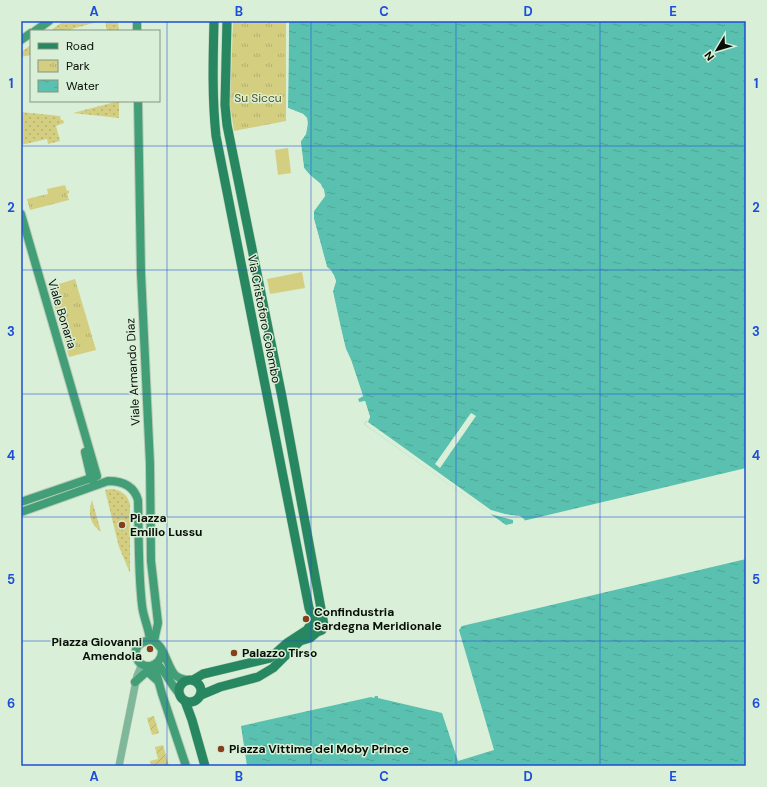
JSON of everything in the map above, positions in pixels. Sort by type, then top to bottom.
[{"type":"main road","points":[[36,30],[49,21]]},
{"type":"main road","name":"Via Cristoforo Colombo","points":[[214,21],[212,84],[216,136],[309,608],[316,622]]},
{"type":"main road","name":"Via Cristoforo Colombo","points":[[227,21],[225,104],[227,125],[282,397],[316,622]]},
{"type":"main road","points":[[21,40],[30,35]]},
{"type":"main road","name":"Viale Armando Diaz","points":[[138,102],[141,273],[150,464],[151,561],[158,623],[152,641]]},
{"type":"main road","name":"Viale Bonaria","points":[[21,214],[80,420],[80,433],[95,480]]},
{"type":"main road","points":[[21,512],[95,480]]},
{"type":"main road","points":[[21,502],[95,480],[116,481],[130,487],[136,494],[138,500],[142,604],[145,623],[152,641]]},
{"type":"main road","points":[[185,701],[192,702],[220,687],[258,677],[273,668],[300,642],[310,638],[317,632],[313,630],[316,622]]},
{"type":"main road","points":[[178,692],[180,685],[202,674],[270,658],[287,643],[316,622]]},
{"type":"main road","points":[[162,651],[160,659],[156,664],[150,666],[142,664],[137,658],[136,650],[142,642],[152,641],[157,643],[167,658],[169,667],[175,675],[180,679],[189,680],[199,684],[201,689],[192,720]]},
{"type":"main road","points":[[156,664],[159,682],[186,766]]},
{"type":"main road","points":[[156,664],[163,669],[172,686],[185,701],[206,766]]},
{"type":"main road","points":[[135,682],[145,673],[149,673],[159,682]]},
{"type":"street","points":[[119,766],[135,682],[142,664]]},
{"type":"green space","points":[[64,21],[100,21],[68,30],[51,30]]},
{"type":"green space","points":[[105,21],[118,21],[119,30],[107,30]]},
{"type":"green space","name":"Su Siccu","points":[[233,21],[286,21],[286,121],[234,131],[230,105]]},
{"type":"green space","points":[[30,46],[30,55],[21,57],[21,52]]},
{"type":"green space","points":[[115,102],[119,102],[119,118],[73,113]]},
{"type":"green space","points":[[21,112],[60,116],[64,123],[56,126],[60,141],[48,144],[47,139],[21,145]]},
{"type":"green space","points":[[288,148],[291,173],[278,175],[275,150]]},
{"type":"green space","points":[[65,185],[67,191],[69,190],[69,193],[67,194],[69,200],[30,210],[27,199],[48,194],[47,189]]},
{"type":"green space","points":[[302,272],[305,288],[270,294],[267,279]]},
{"type":"green space","points":[[75,279],[96,350],[69,357],[49,287]]},
{"type":"green space","name":"Piazza Emilio Lussu","points":[[105,490],[118,490],[123,493],[130,504],[130,573],[119,547]]},
{"type":"green space","points":[[92,500],[101,532],[97,529],[90,518]]},
{"type":"green space","points":[[154,716],[159,733],[152,735],[147,718]]},
{"type":"green space","points":[[163,745],[169,766],[151,766],[150,761],[158,759],[155,747]]},
{"type":"water","points":[[289,21],[746,21],[746,468],[506,525],[364,424],[370,417],[365,401],[359,403],[358,399],[363,396],[345,347],[333,291],[336,281],[331,270],[327,267],[314,219],[314,211],[325,196],[321,184],[304,168],[301,141],[306,134],[307,118],[303,114],[288,108]]},
{"type":"water","points":[[746,559],[746,766],[247,766],[241,726],[371,697],[374,698],[375,696],[378,696],[378,698],[442,713],[458,761],[494,750],[459,630],[462,626]]},
{"type":"pier","points":[[287,21],[289,21],[288,108],[303,114],[307,118],[308,123],[306,134],[301,141],[304,168],[324,189],[325,196],[314,211],[314,219],[327,267],[334,275],[336,281],[333,296],[346,349],[363,396],[358,399],[359,402],[365,401],[370,417],[368,422],[491,510],[520,516],[526,523],[513,526],[513,520],[490,514],[364,424],[368,417],[364,403],[358,404],[356,400],[361,395],[344,349],[331,297],[331,290],[334,281],[332,276],[325,268],[312,219],[312,210],[323,195],[323,190],[307,176],[302,168],[299,144],[306,129],[305,119],[286,108]]},
{"type":"pier","points":[[471,413],[476,416],[440,468],[435,464]]},
{"type":"place","name":"Piazza Emilio Lussu","points":[[122,525]]},
{"type":"place","name":"Confindustria Sardegna Meridionale","points":[[306,619]]},
{"type":"place","name":"Piazza Giovanni Amendola","points":[[150,649]]},
{"type":"place","name":"Palazzo Tirso","points":[[234,653]]},
{"type":"place","name":"Piazza Vittime del Moby Prince","points":[[221,749]]}]
